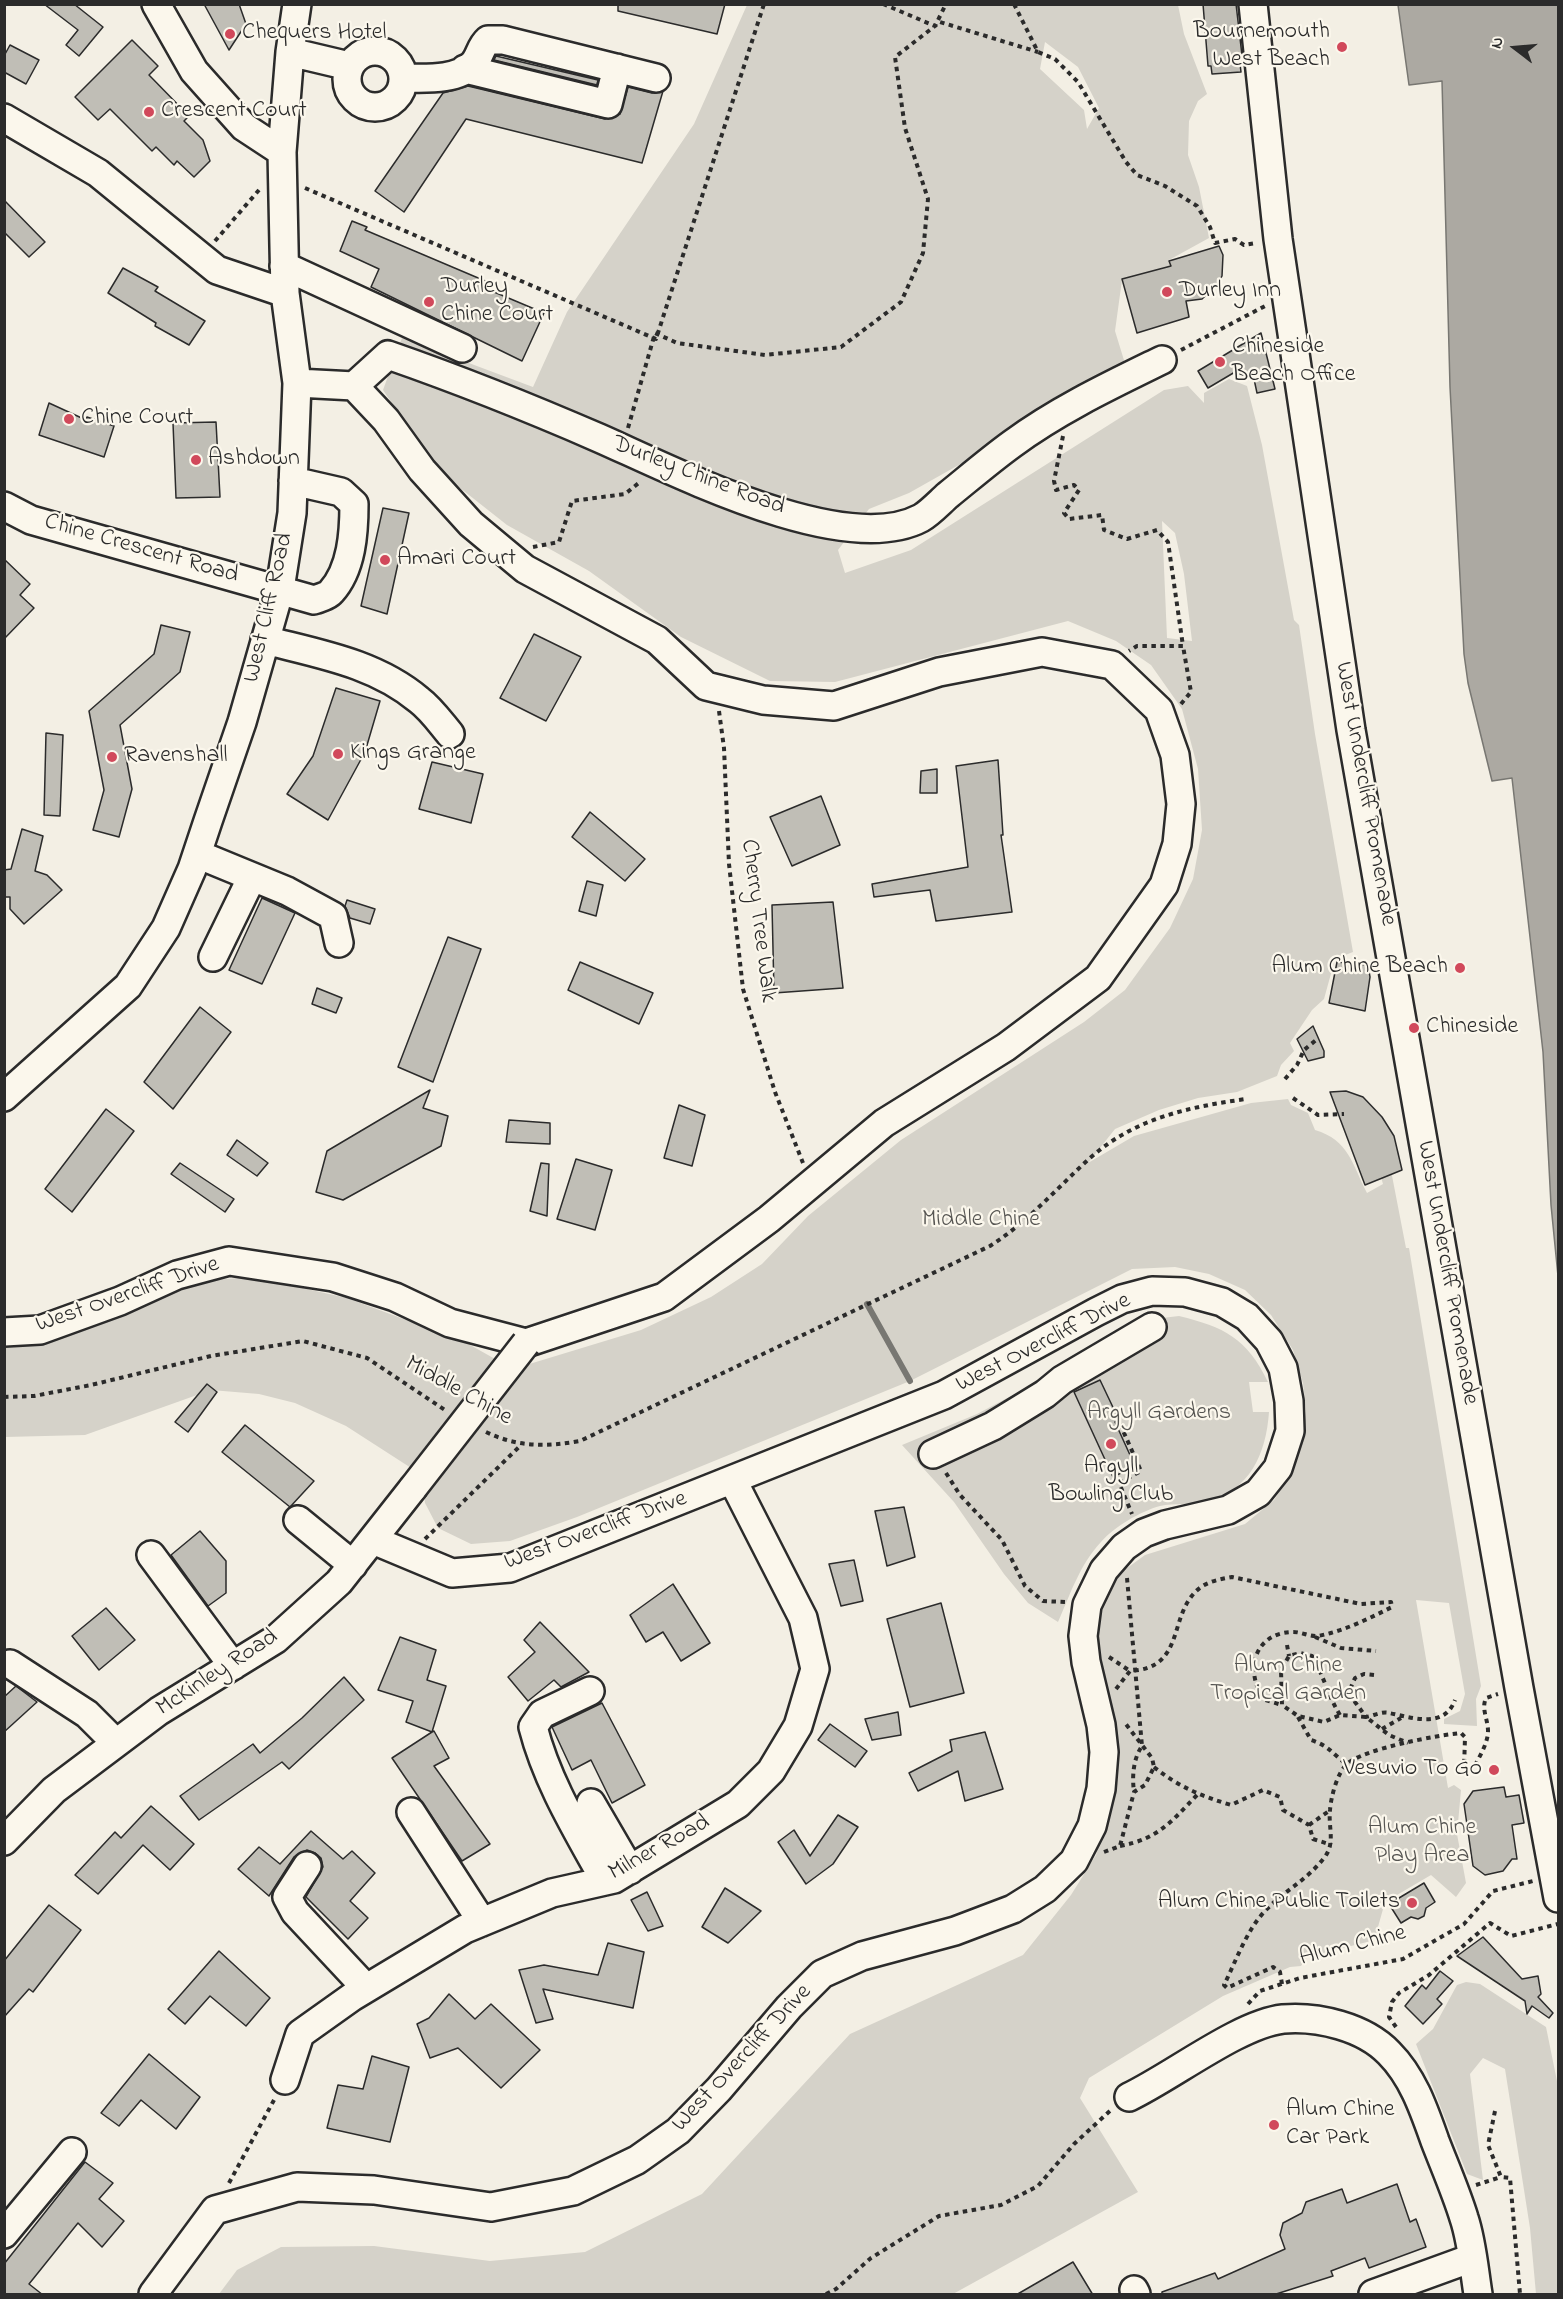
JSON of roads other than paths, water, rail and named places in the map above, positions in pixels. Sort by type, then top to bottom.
[{"type":"street","points":[[156,4],[194,71],[244,127],[278,150]]},
{"type":"street","name":"West Cliff Road","points":[[4,1097],[128,986],[166,928],[197,854],[242,722],[280,589],[291,513],[297,383],[285,279],[282,179],[278,150],[297,4]]},
{"type":"street","name":"West Undercliff Promenade","points":[[1253,4],[1286,294],[1351,730],[1556,1887]]},
{"type":"street","points":[[403,78],[432,78],[465,69],[474,63],[481,46],[488,40],[503,40],[656,78]]},
{"type":"street","points":[[381,51],[399,64],[403,78],[400,92],[390,103],[369,107],[356,100],[348,88],[349,66],[359,55],[381,51]]},
{"type":"street","points":[[290,52],[349,66]]},
{"type":"street","points":[[465,69],[608,105],[617,68]]},
{"type":"street","points":[[4,118],[98,173],[217,270],[285,279],[462,348]]},
{"type":"street","name":"Durley Chine Road","points":[[354,386],[388,355],[474,386],[747,502],[817,521],[862,530],[888,527],[920,518],[1014,442],[1114,383],[1162,360]]},
{"type":"street","points":[[297,383],[354,386],[386,420],[422,470],[464,516],[506,553],[525,569],[657,640],[706,687],[763,700],[834,706],[939,672],[1042,652],[1112,665],[1159,710],[1175,755],[1181,804],[1178,844],[1164,885],[1098,978],[1006,1047],[884,1123],[769,1219],[664,1298],[526,1343]]},
{"type":"street","name":"Chine Crescent Road","points":[[4,506],[32,519],[314,600],[330,593],[342,572],[354,536],[354,504],[341,492],[293,482]]},
{"type":"street","points":[[265,640],[356,664],[391,680],[420,700],[450,734]]},
{"type":"street","points":[[197,854],[287,891],[333,916],[339,943]]},
{"type":"street","points":[[213,957],[252,877]]},
{"type":"street","name":"West Overcliff Drive","points":[[4,1332],[40,1330],[120,1301],[177,1275],[229,1261],[333,1277],[395,1297],[450,1323],[526,1343]]},
{"type":"street","name":"West Overcliff Drive","points":[[153,2295],[214,2210],[297,2187],[374,2190],[491,2207],[573,2191],[637,2160],[678,2131],[719,2090],[789,2007],[822,1974],[862,1956],[955,1931],[1013,1909],[1045,1889],[1074,1861],[1092,1826],[1101,1789],[1104,1752],[1083,1636],[1087,1605],[1104,1570],[1134,1540],[1165,1525],[1228,1510],[1258,1493],[1278,1468],[1290,1431],[1289,1401],[1283,1368],[1269,1341],[1247,1317],[1222,1302],[1185,1292],[1152,1291],[1122,1299],[944,1395],[510,1568],[452,1573],[373,1540]]},
{"type":"street","points":[[933,1454],[993,1426],[1045,1394],[1062,1380],[1152,1327]]},
{"type":"street","name":"McKinley Road","points":[[4,1841],[54,1790],[159,1711],[276,1640],[339,1582],[526,1343]]},
{"type":"street","name":"Milner Road","points":[[285,2080],[300,2034],[366,1988],[482,1922],[552,1893],[605,1881],[630,1870],[738,1804],[771,1771],[798,1726],[815,1669],[803,1618],[733,1481]]},
{"type":"street","points":[[298,1520],[353,1565]]},
{"type":"street","points":[[151,1555],[233,1666]]},
{"type":"street","points":[[10,1664],[87,1714],[116,1743]]},
{"type":"street","points":[[590,1691],[542,1714],[533,1727],[539,1749],[562,1804],[605,1881]]},
{"type":"street","points":[[591,1803],[630,1870]]},
{"type":"street","points":[[411,1812],[482,1922]]},
{"type":"street","points":[[307,1866],[287,1897],[295,1912],[366,1988]]},
{"type":"street","points":[[1129,2097],[1156,2084],[1243,2032],[1283,2019],[1316,2020],[1346,2027],[1388,2051],[1403,2069],[1421,2102],[1465,2219],[1478,2295]]},
{"type":"street","points":[[4,2234],[72,2152]]},
{"type":"street","points":[[1373,2295],[1472,2258]]},
{"type":"waterway","points":[[867,1304],[910,1381]]},
{"type":"place","name":"Chequers Hotel","points":[[230,34]]},
{"type":"place","name":"Bournemouth West Beach","points":[[1342,47]]},
{"type":"place","name":"Crescent Court","points":[[149,112]]},
{"type":"place","name":"Durley Inn","points":[[1167,292]]},
{"type":"place","name":"Durley Chine Court","points":[[429,302]]},
{"type":"place","name":"Chineside Beach Office","points":[[1220,362]]},
{"type":"place","name":"Chine Court","points":[[69,419]]},
{"type":"place","name":"Ashdown","points":[[196,460]]},
{"type":"place","name":"Amari Court","points":[[385,560]]},
{"type":"place","name":"Kings Grange","points":[[338,754]]},
{"type":"place","name":"Ravenshall","points":[[112,757]]},
{"type":"place","name":"Alum Chine Beach","points":[[1460,968]]},
{"type":"place","name":"Chineside","points":[[1414,1028]]},
{"type":"place","name":"Argyll Bowling Club","points":[[1111,1444]]},
{"type":"place","name":"Vesuvio To Go","points":[[1494,1770]]},
{"type":"place","name":"Alum Chine Public Toilets","points":[[1412,1903]]},
{"type":"place","name":"Alum Chine Car Park","points":[[1274,2125]]},
{"type":"park label","name":"Middle Chine","points":[[981,1221]]},
{"type":"park label","name":"Argyll Gardens","points":[[1159,1414]]},
{"type":"park label","name":"Alum Chine Tropical Garden","points":[[1288,1681]]},
{"type":"park label","name":"Alum Chine Play Area","points":[[1422,1843]]}]
